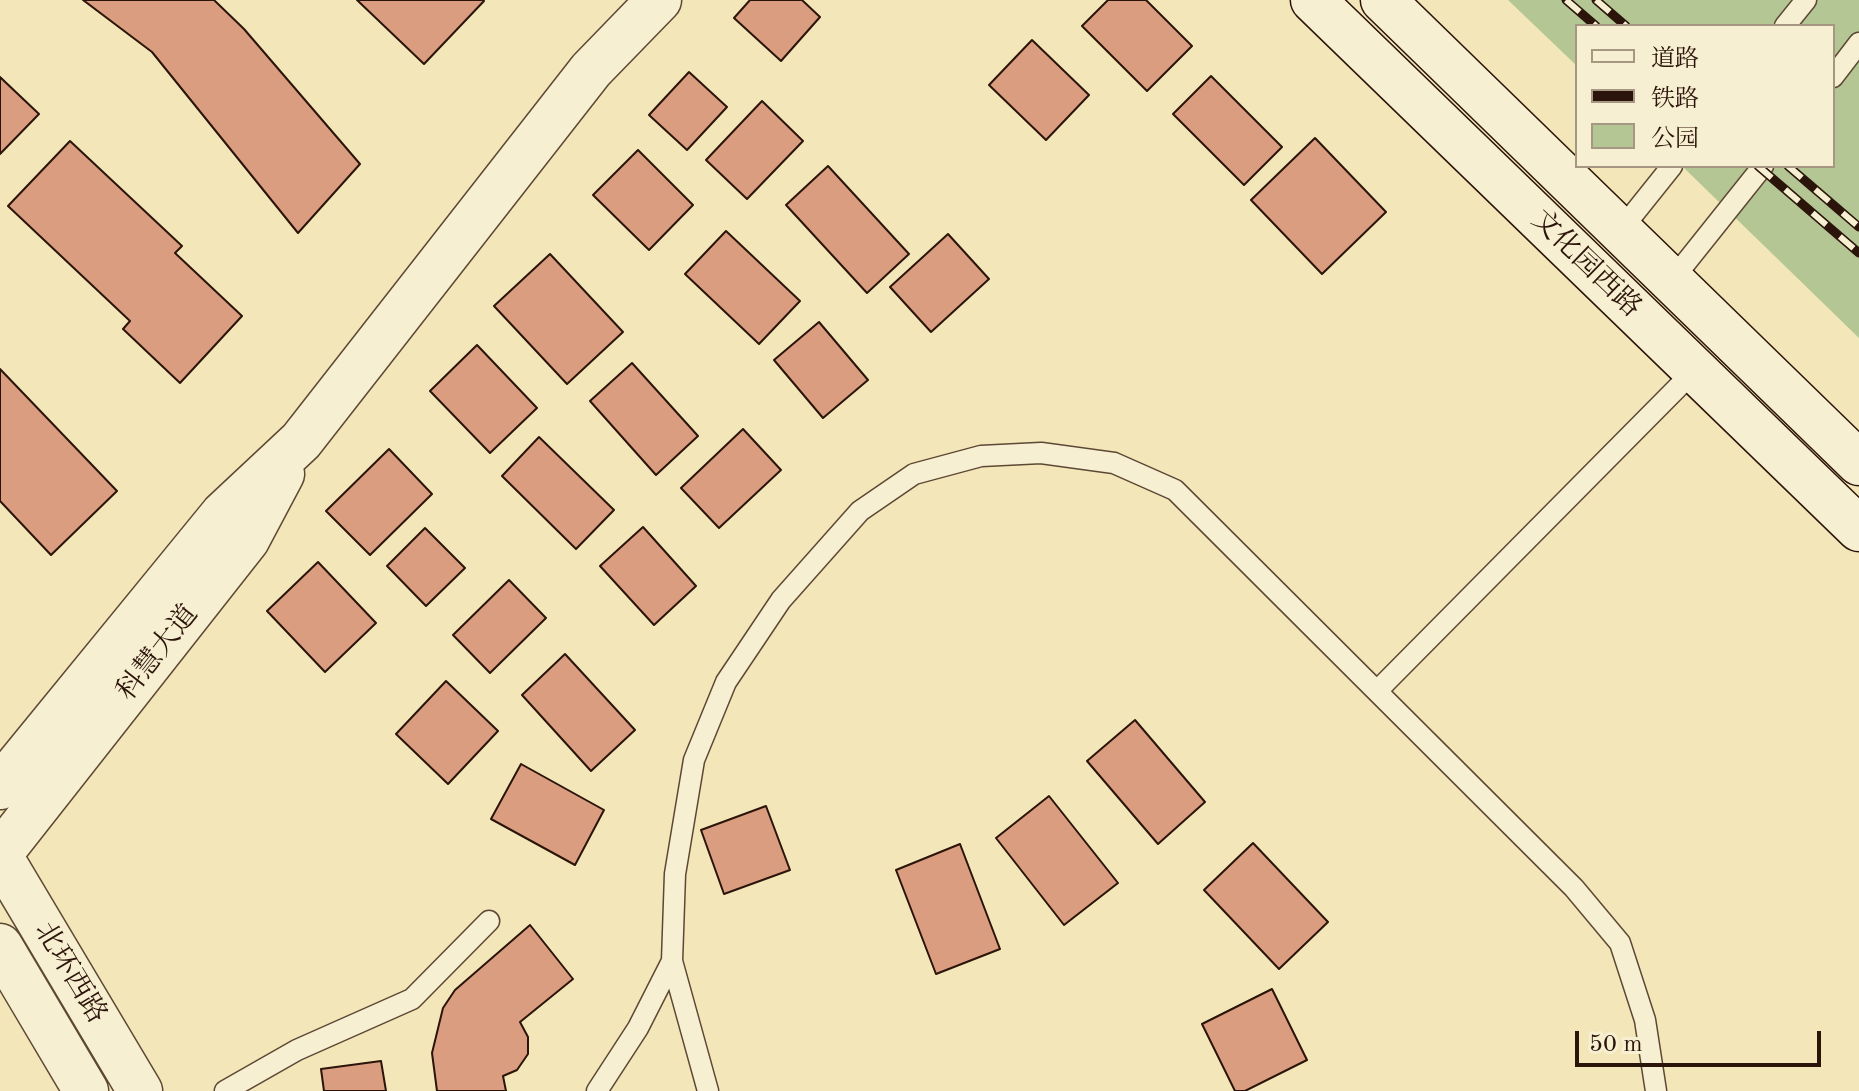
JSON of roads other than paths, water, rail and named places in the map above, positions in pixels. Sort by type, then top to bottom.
[{"type":"street","name":"科慧大道","points":[[591,70],[628,0]]},
{"type":"street","name":"科慧大道","points":[[0,787],[223,514],[301,441],[591,70],[659,0]]},
{"type":"street","name":"文化园西路","points":[[1313,0],[1859,529]]},
{"type":"street","name":"文化园西路","points":[[1383,0],[1859,463]]},
{"type":"street","name":"科慧大道","points":[[0,855],[247,540],[301,441]]},
{"type":"street","name":"北环西路","points":[[0,855],[140,1091]]},
{"type":"street","name":"北环西路","points":[[0,946],[86,1091]]},
{"type":"lane","points":[[1787,24],[1806,0]]},
{"type":"lane","points":[[1835,74],[1859,43]]},
{"type":"lane","points":[[1620,231],[1670,168]]},
{"type":"lane","points":[[1672,280],[1761,168]]},
{"type":"lane","points":[[1378,690],[1695,370]]},
{"type":"lane","points":[[708,1091],[672,961],[675,874],[694,760],[726,682],[781,600],[860,511],[914,474],[981,456],[1041,453],[1114,463],[1175,490],[1574,888],[1620,943],[1645,1020],[1656,1091]]},
{"type":"lane","points":[[225,1091],[297,1050],[412,999],[489,921]]},
{"type":"lane","points":[[597,1091],[638,1028],[672,961]]},
{"type":"railway","points":[[1566,0],[1594,24]]},
{"type":"railway","points":[[1596,0],[1624,24]]},
{"type":"railway","points":[[1760,168],[1859,253]]},
{"type":"railway","points":[[1790,168],[1859,227]]}]
